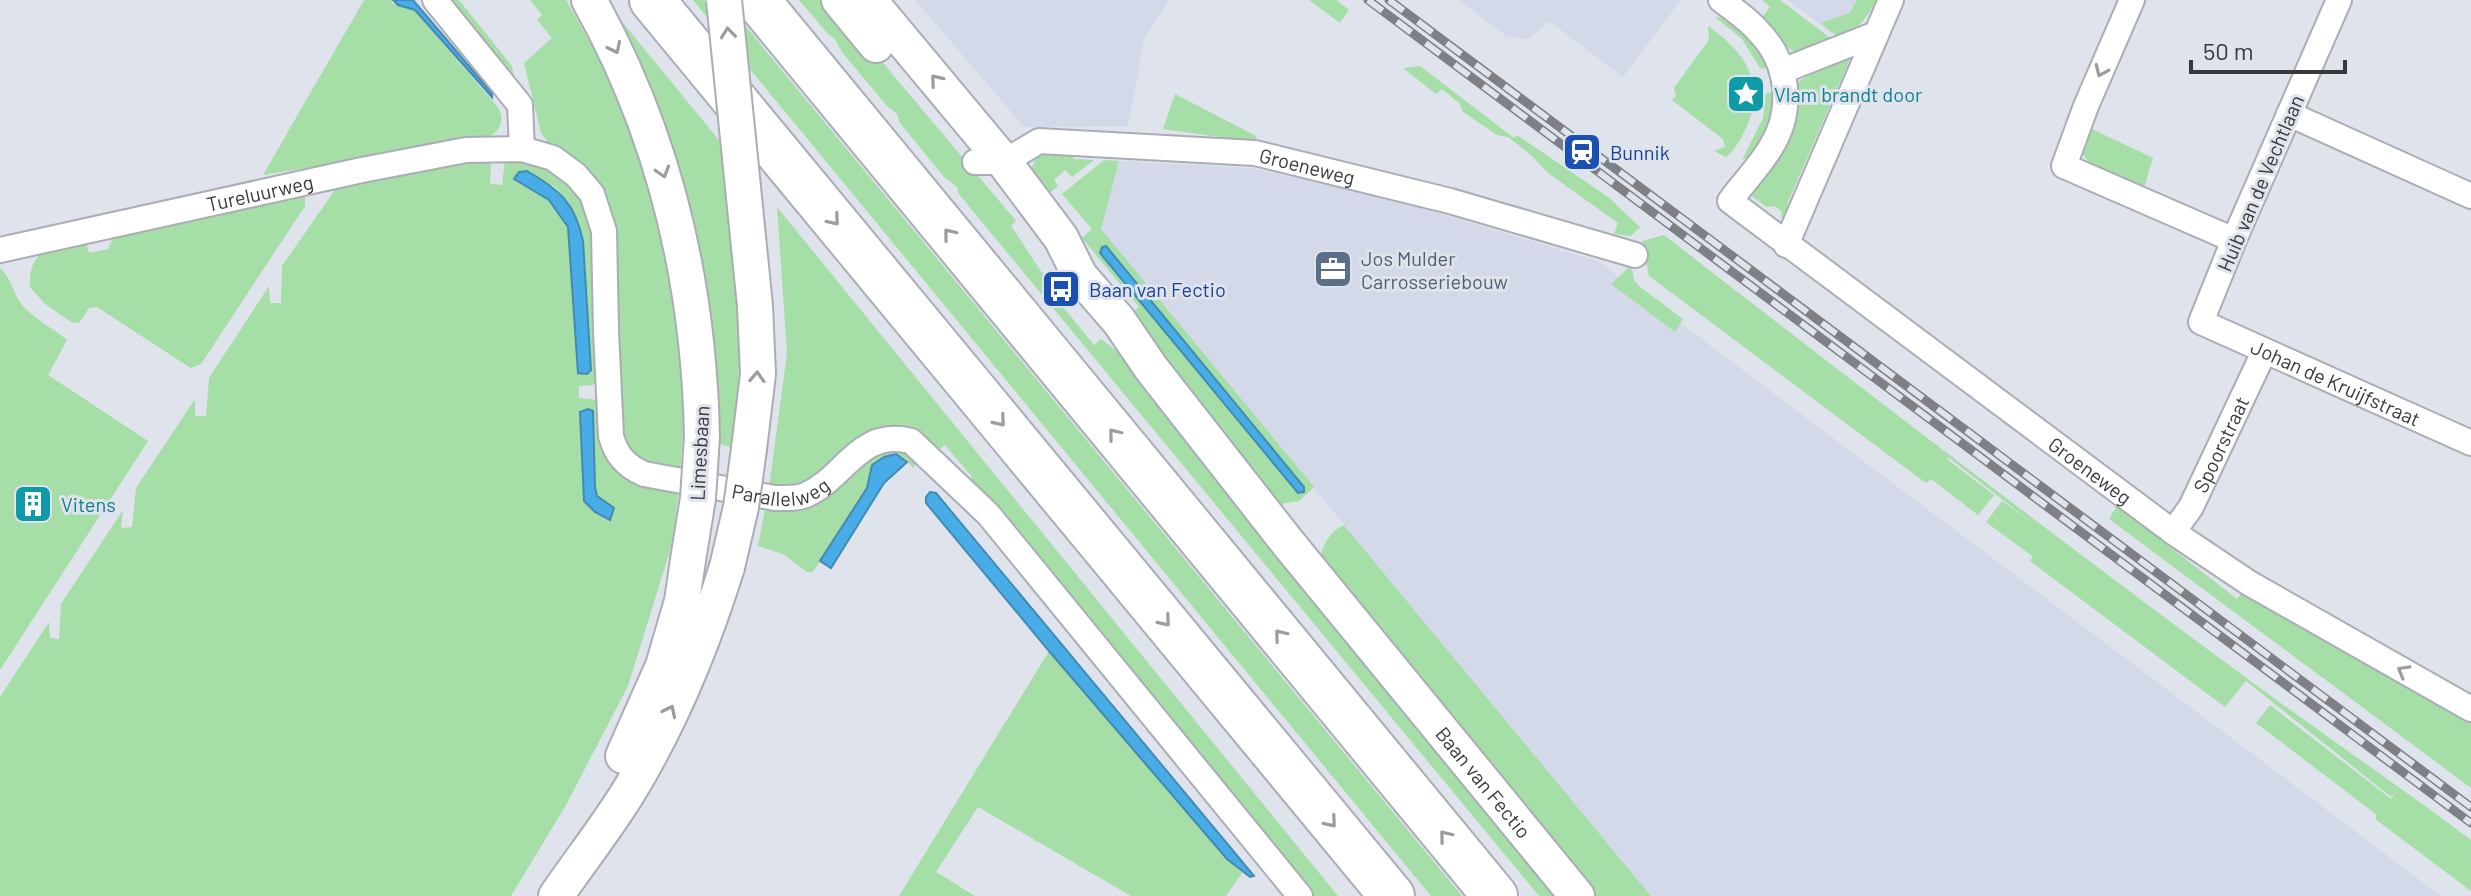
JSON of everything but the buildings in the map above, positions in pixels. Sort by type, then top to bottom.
[{"type":"highway","points":[[652,0],[1392,896]]},
{"type":"highway","points":[[757,0],[1495,896]]},
{"type":"main road","name":"Limesbaan","points":[[554,896],[663,666],[682,601],[698,498],[702,437],[698,344],[671,199],[638,98],[589,0]]},
{"type":"main road","name":"Limesbaan","points":[[554,896],[630,790],[681,689],[704,635],[727,567],[741,507],[758,374],[755,306],[724,0]]},
{"type":"main road","name":"Baan van Fectio","points":[[839,0],[1061,238],[1080,276],[1119,321],[1151,368],[1288,543],[1577,896]]},
{"type":"main road","name":"Baan van Fectio","points":[[869,0],[990,162]]},
{"type":"street","points":[[435,0],[520,105],[522,149]]},
{"type":"street","points":[[1721,0],[1761,33],[1782,71],[1876,34]]},
{"type":"street","points":[[1786,245],[1891,0]]},
{"type":"street","points":[[2132,0],[2064,166],[2234,240]]},
{"type":"street","name":"Huib van de Vechtlaan","points":[[2201,322],[2339,0]]},
{"type":"street","name":"Groeneweg","points":[[1782,71],[1787,94],[1778,134],[1771,148],[1730,201],[2173,532],[2249,583],[2471,709]]},
{"type":"street","points":[[2289,114],[2471,196]]},
{"type":"street","name":"Groeneweg","points":[[990,162],[1039,141],[1228,149],[1450,201],[1635,255]]},
{"type":"street","name":"Tureluurweg","points":[[0,250],[362,170],[466,150],[522,149]]},
{"type":"street","name":"Parallelweg","points":[[522,149],[553,158],[576,175],[592,194],[604,231],[611,436],[614,446],[630,468],[658,477],[775,498],[795,498],[815,490],[879,440],[894,437],[911,441],[988,514],[1300,896]]},
{"type":"street","name":"Johan de Kruijfstraat","points":[[2201,322],[2471,443]]},
{"type":"street","name":"Spoorstraat","points":[[2173,532],[2191,507],[2264,352]]},
{"type":"shaded area","points":[[915,0],[1169,0],[1144,40],[1128,126],[1024,127]]},
{"type":"shaded area","points":[[1459,0],[1681,0],[1623,77],[1549,21],[1529,39],[1507,37]]},
{"type":"shaded area","points":[[1788,0],[1870,0],[1860,27],[1831,33]]},
{"type":"shaded area","points":[[1119,161],[1251,168],[1381,196],[1598,261],[2441,896],[1651,896],[1100,229]]},
{"type":"green space","points":[[364,0],[391,0],[393,4],[415,11],[496,105],[501,116],[500,126],[483,140],[263,175]]},
{"type":"green space","points":[[447,0],[459,0],[512,66],[515,83]]},
{"type":"green space","points":[[530,0],[566,0],[627,108],[657,171],[693,430],[683,434],[680,472],[639,462],[621,437],[612,225],[541,133],[524,63],[552,38],[537,20],[542,15]]},
{"type":"green space","points":[[693,0],[724,0],[1462,896],[1431,896]]},
{"type":"green space","points":[[799,0],[830,0],[1016,221],[1011,226],[1059,302],[1094,345],[1101,339],[1136,366],[1564,896],[1539,896],[977,216],[957,187],[944,177],[900,123],[897,114],[886,105],[842,52],[835,39]]},
{"type":"green space","points":[[1309,0],[1336,0],[1349,10],[1340,23]]},
{"type":"green space","points":[[1762,0],[1780,0],[1837,43],[1800,52],[1787,47],[1761,19],[1770,7]]},
{"type":"green space","points":[[1857,0],[1876,0],[1861,23],[1850,31],[1838,37],[1821,23],[1850,13]]},
{"type":"green space","points":[[609,6],[723,145],[737,280],[739,366],[734,448],[709,441]]},
{"type":"green space","points":[[1715,17],[1734,22],[1742,28],[1755,43],[1769,69],[1760,68],[1742,39]]},
{"type":"green space","points":[[1708,26],[1743,59],[1754,85],[1751,115],[1738,143],[1726,157],[1714,151],[1725,147],[1723,139],[1672,100],[1676,96],[1674,88],[1709,40]]},
{"type":"green space","points":[[1851,57],[1787,204],[1789,212],[1784,220],[1775,206],[1767,207],[1746,192],[1794,113],[1798,82]]},
{"type":"green space","points":[[1420,66],[1514,138],[1517,135],[1608,197],[1640,227],[1631,236],[1614,234],[1618,223],[1548,173],[1508,137],[1497,135],[1462,111],[1460,104],[1442,89],[1436,94],[1403,68]]},
{"type":"green space","points":[[1774,92],[1770,122],[1763,141],[1757,150],[1742,160],[1763,118],[1766,93]]},
{"type":"green space","points":[[1175,94],[1256,136],[1256,142],[1163,129]]},
{"type":"green space","points":[[2092,129],[2153,158],[2144,188],[2108,175],[2086,159],[2082,151]]},
{"type":"green space","points":[[1046,151],[1070,153],[1074,159],[1094,160],[1072,177],[1065,170],[1054,180],[1058,186],[1040,201],[1028,176],[1036,158]]},
{"type":"green space","points":[[485,157],[491,163],[490,184],[502,185],[505,160],[539,161],[576,190],[593,221],[598,382],[579,386],[579,398],[598,400],[604,438],[679,489],[672,544],[628,686],[566,805],[511,896],[0,896],[0,697],[49,622],[50,638],[59,639],[61,604],[123,510],[121,528],[132,527],[136,488],[195,399],[195,416],[206,416],[209,378],[269,286],[270,303],[281,303],[282,266],[337,187]],"holes":[[[518,183],[554,186],[569,205],[579,226],[583,241],[590,370],[587,374],[568,227],[549,200]],[[593,411],[595,487],[597,496],[614,508],[608,521],[595,512],[583,491],[580,412]]]},
{"type":"green space","points":[[1104,160],[1119,161],[1101,229],[1314,487],[1299,501],[1273,505],[1131,314],[1139,307],[1082,238],[1092,229],[1062,194]]},
{"type":"green space","points":[[302,193],[305,195],[305,206],[201,364],[191,368],[97,307],[89,308],[80,322],[73,323],[45,304],[30,287],[33,264],[38,256],[53,247],[85,238],[89,253],[108,249],[117,229]]},
{"type":"green space","points":[[777,207],[1338,896],[1311,896],[968,487],[972,477],[945,445],[936,452],[908,431],[884,428],[874,431],[801,487],[769,488],[787,353]]},
{"type":"green space","points":[[1664,235],[2096,566],[2471,840],[2471,891],[2256,723],[2270,705],[2391,799],[2397,791],[2391,797],[2246,681],[2225,707],[2030,561],[2034,554],[2032,556],[1986,522],[2002,501],[2031,522],[1948,457],[1994,495],[1978,515],[1931,479],[1926,483],[1649,276],[1642,241]]},
{"type":"green space","points":[[0,268],[24,307],[67,340],[48,375],[148,441],[0,670]]},
{"type":"green space","points":[[1628,268],[1632,269],[1639,286],[1683,319],[1675,332],[1611,284]]},
{"type":"green space","points":[[893,449],[909,452],[917,462],[913,468],[906,459],[876,461],[867,488],[813,572],[807,572],[783,554],[758,546],[766,504],[875,453]]},
{"type":"green space","points":[[2117,506],[2237,599],[2243,591],[2416,692],[2471,720],[2471,788],[2109,519]]},
{"type":"green space","points":[[1344,525],[1651,896],[1593,896],[1319,561],[1330,535]]},
{"type":"green space","points":[[1049,651],[1242,873],[1226,896],[1131,896],[978,807],[936,872],[975,896],[899,896]]},
{"type":"water","points":[[393,0],[413,0],[492,93],[492,97],[415,10],[398,5]]},
{"type":"water","points":[[527,171],[557,191],[570,207],[580,228],[591,370],[587,374],[578,373],[568,227],[549,200],[514,179],[519,172]]},
{"type":"water","points":[[1106,246],[1304,487],[1304,492],[1298,493],[1100,253]]},
{"type":"water","points":[[593,411],[595,487],[597,496],[614,508],[610,520],[584,501],[580,412]]},
{"type":"water","points":[[896,454],[907,462],[884,483],[831,568],[820,561],[867,488],[872,465]]},
{"type":"water","points":[[930,492],[936,493],[1254,876],[1250,877],[1227,859],[1049,651],[926,503]]},
{"type":"railway","points":[[1368,0],[2471,823]]},
{"type":"railway","points":[[1389,0],[2471,807]]},
{"type":"place","name":"Vlam brandt door","points":[[1746,94]]},
{"type":"place","name":"Bunnik","points":[[1582,152]]},
{"type":"place","name":"Jos Mulder Carrosseriebouw","points":[[1333,269]]},
{"type":"place","name":"Baan van Fectio","points":[[1061,289]]},
{"type":"place","name":"Vitens","points":[[33,504]]}]
